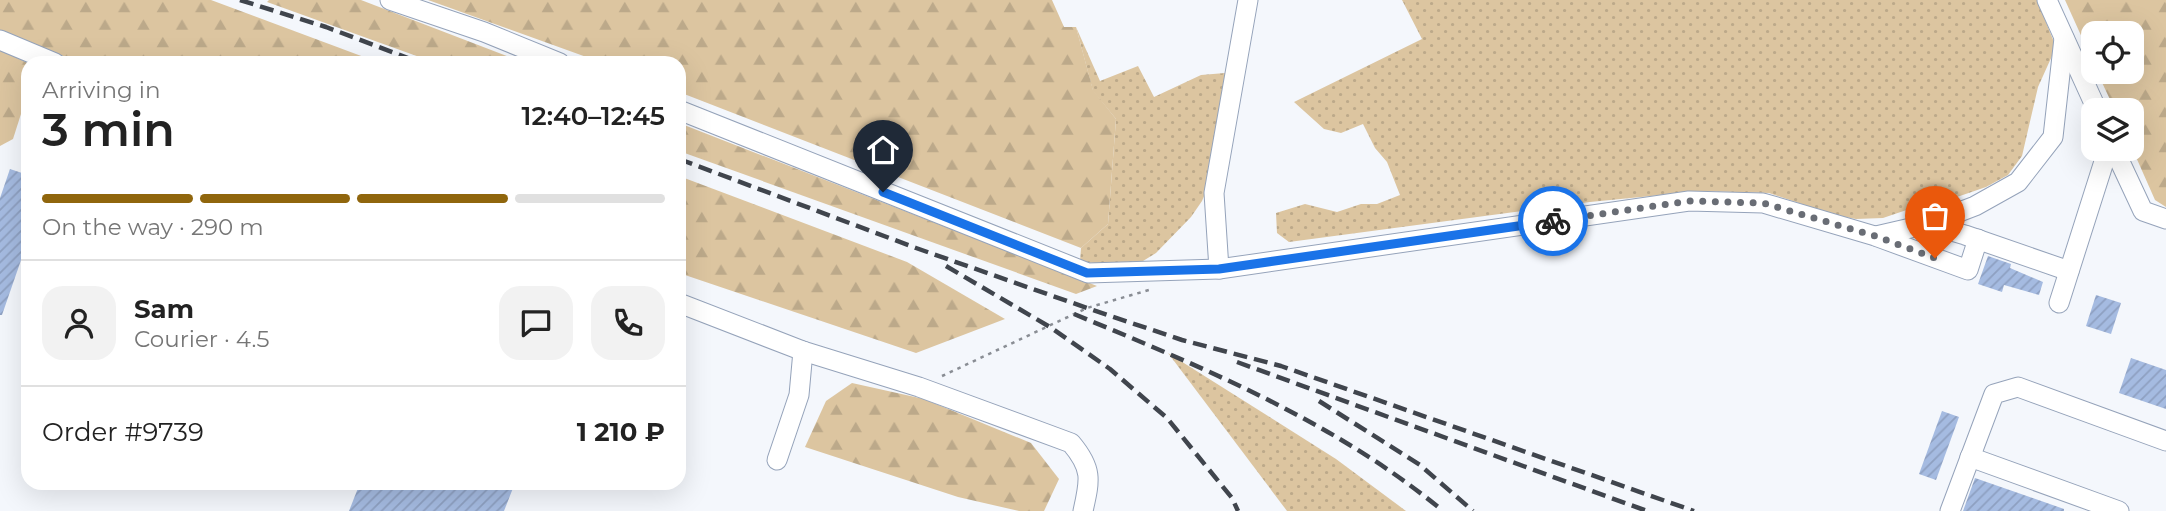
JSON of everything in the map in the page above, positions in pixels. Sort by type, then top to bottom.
[{"type":"street","points":[[390,0],[484,32],[543,56]]},
{"type":"street","points":[[1219,269],[1214,193],[1248,0]]},
{"type":"street","points":[[2047,0],[2092,98]]},
{"type":"street","points":[[1875,236],[1928,225],[1975,206],[2018,182],[2053,137],[2064,38]]},
{"type":"street","points":[[0,40],[38,56]]},
{"type":"street","points":[[686,113],[1087,273],[1219,269],[1689,201],[1763,203],[1875,236],[1968,270],[1978,239]]},
{"type":"street","points":[[2059,303],[2104,161]]},
{"type":"street","points":[[2120,161],[2143,211],[2166,219]]},
{"type":"street","points":[[1928,225],[1978,239],[2069,271]]},
{"type":"street","points":[[686,306],[803,351],[919,387],[1072,443],[1085,459],[1089,482],[1083,511]]},
{"type":"street","points":[[777,460],[799,395],[803,351]]},
{"type":"street","points":[[1950,511],[1994,394],[2018,387],[2166,441]]},
{"type":"street","points":[[1970,457],[2119,511]]},
{"type":"path","points":[[919,387],[1087,308],[1153,289]]},
{"type":"green space","points":[[0,0],[211,0],[361,56],[63,56],[0,31]]},
{"type":"green space","points":[[361,0],[507,56],[417,56],[267,2]]},
{"type":"green space","points":[[428,0],[1052,0],[1064,27],[1076,27],[1093,90],[1116,119],[1108,224],[1081,248],[686,95],[686,56],[584,56]]},
{"type":"green space","points":[[1402,0],[2037,0],[2054,42],[2052,56],[2038,87],[2022,156],[2008,175],[1986,187],[1957,197],[1936,200],[1883,218],[1856,219],[1834,215],[1769,193],[1702,191],[1590,202],[1289,242],[1277,233],[1276,213],[1305,204],[1337,212],[1361,204],[1377,204],[1400,195],[1387,162],[1375,148],[1363,124],[1341,133],[1324,129],[1294,102],[1422,39]]},
{"type":"green space","points":[[2065,0],[2166,0],[2166,207],[2155,200],[2138,161],[2144,161],[2144,98],[2109,98],[2103,84],[2144,84],[2144,21],[2081,21],[2081,35]]},
{"type":"green space","points":[[1076,27],[1100,81],[1138,66],[1154,97],[1201,75],[1225,73],[1229,81],[1209,184],[1202,201],[1191,217],[1156,253],[1136,263],[1080,262],[1081,248],[1108,224],[1116,119],[1093,91]]},
{"type":"green space","points":[[0,50],[21,60],[21,114],[13,139],[0,146]]},
{"type":"green space","points":[[686,126],[1097,286],[1076,294],[686,154]]},
{"type":"green space","points":[[686,179],[907,262],[1005,319],[916,353],[686,275]]},
{"type":"green space","points":[[1168,353],[1336,459],[1406,511],[1287,511]]},
{"type":"green space","points":[[852,383],[924,399],[1031,443],[1059,479],[1044,511],[1019,511],[958,497],[805,447],[826,401]]},
{"type":"building","points":[[10,169],[21,173],[21,260],[2,315],[0,315],[0,198]]},
{"type":"building","points":[[1988,256],[2011,264],[2010,268],[2043,282],[2039,295],[2004,285],[2002,292],[1978,284]]},
{"type":"building","points":[[2096,295],[2121,303],[2111,334],[2086,326]]},
{"type":"building","points":[[2131,358],[2166,370],[2166,409],[2119,393]]},
{"type":"building","points":[[1942,411],[1959,417],[1936,480],[1919,474]]},
{"type":"building","points":[[1975,478],[2064,509],[2064,511],[1963,511]]},
{"type":"building","points":[[357,490],[512,490],[504,511],[349,511]]},
{"type":"railway","points":[[240,0],[326,27],[403,56]]},
{"type":"railway","points":[[686,162],[916,248],[1087,308],[1182,340],[1281,366],[1694,511]]},
{"type":"railway","points":[[946,266],[1050,327],[1110,369],[1167,418],[1232,498],[1238,511]]},
{"type":"railway","points":[[1074,314],[1219,376],[1313,423],[1401,479],[1443,511]]},
{"type":"railway","points":[[1237,362],[1647,511]]},
{"type":"railway","points":[[1319,401],[1420,465],[1473,511]]},
{"type":"way so far","points":[[1553,221],[1689,201],[1763,203],[1875,236],[1935,258]]},
{"type":"route","points":[[883,192],[1087,273],[1219,269],[1553,221]]}]
